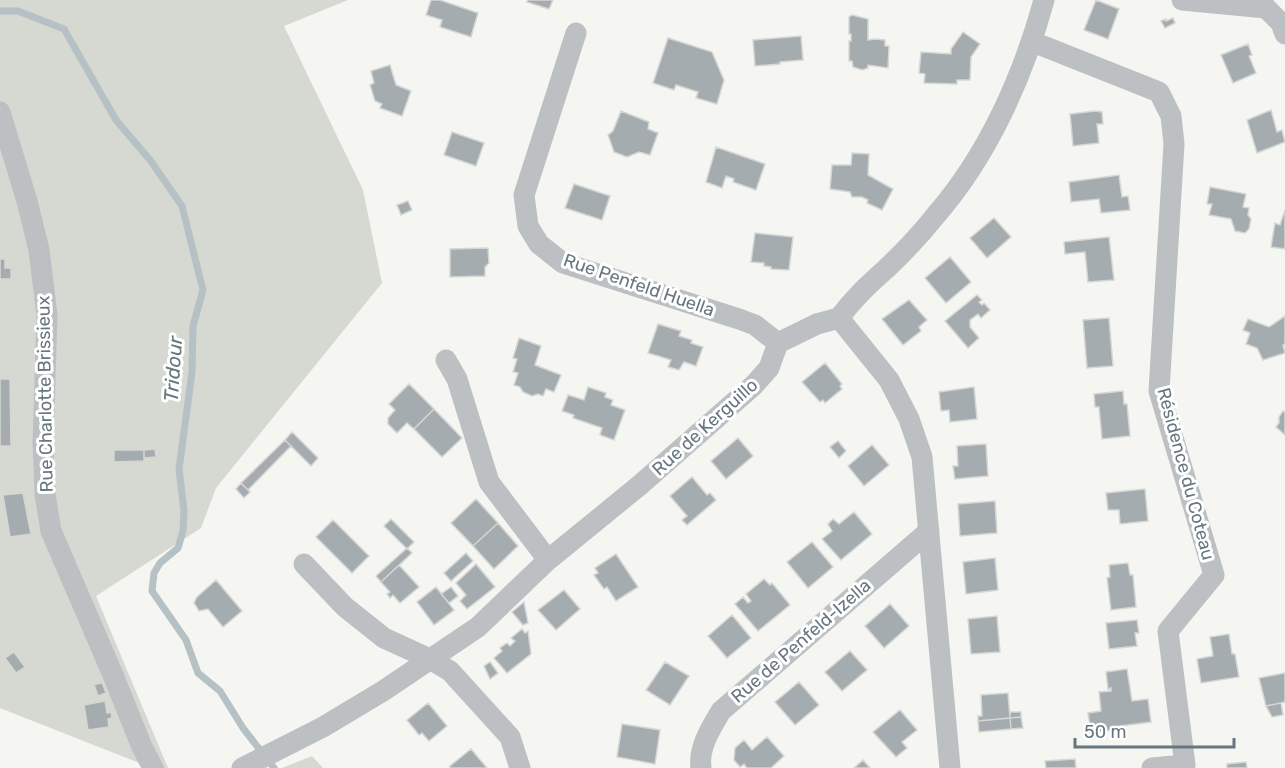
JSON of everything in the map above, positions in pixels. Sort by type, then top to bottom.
[{"type":"street","points":[[778,343],[817,324],[839,318],[854,297],[888,267],[937,214],[978,159],[1032,42],[1044,0]]},
{"type":"street","points":[[1182,0],[1266,8],[1281,23],[1285,34]]},
{"type":"street","name":"Rue Penfeld Huella","points":[[576,33],[524,195],[528,226],[539,244],[563,263],[739,319],[755,325],[778,343]]},
{"type":"street","name":"Résidence du Coteau","points":[[1032,42],[1159,92],[1171,116],[1174,144],[1159,391],[1214,575],[1168,631],[1185,765],[1152,768]]},
{"type":"street","name":"Rue Charlotte Brissieux","points":[[0,112],[39,250],[47,315],[43,443],[45,494],[51,531],[142,747],[153,768]]},
{"type":"street","points":[[839,318],[889,380],[909,419],[922,457],[950,768]]},
{"type":"street","name":"Rue de Kerguillo","points":[[242,768],[323,727],[373,697],[478,627],[548,560],[640,485],[754,385],[768,368],[778,343]]},
{"type":"street","points":[[446,360],[457,379],[489,482],[548,560]]},
{"type":"street","name":"Rue de Penfeld-Izella","points":[[701,768],[699,758],[709,732],[721,711],[929,531]]},
{"type":"street","points":[[303,564],[345,607],[384,638],[450,671],[510,737],[520,768]]},
{"type":"shaded area","points":[[0,0],[348,0],[284,26],[363,190],[382,283],[216,488],[201,528],[96,596],[168,768],[152,768],[0,708]]},
{"type":"shaded area","points":[[312,756],[323,768],[282,768]]},
{"type":"building","points":[[431,0],[440,0],[478,13],[471,37],[440,27],[442,20],[426,15]]},
{"type":"building","points":[[528,0],[553,0],[549,9],[527,2]]},
{"type":"building","points":[[1096,0],[1119,9],[1108,39],[1084,30]]},
{"type":"building","points":[[852,15],[868,19],[868,40],[885,40],[885,46],[889,46],[888,68],[868,65],[868,68],[862,70],[853,67],[852,61],[849,61],[851,34],[849,34],[849,17]]},
{"type":"building","points":[[1173,18],[1175,23],[1165,28],[1161,21]]},
{"type":"building","points":[[963,32],[980,44],[971,57],[970,80],[957,80],[957,84],[924,83],[925,74],[919,73],[921,52],[951,54],[951,49]]},
{"type":"building","points":[[801,36],[803,60],[755,66],[753,40]]},
{"type":"building","points":[[668,38],[712,52],[724,80],[717,104],[696,98],[698,92],[676,85],[674,90],[653,83]]},
{"type":"building","points":[[1248,44],[1252,55],[1249,56],[1256,73],[1233,83],[1221,55]]},
{"type":"building","points":[[390,65],[396,85],[411,91],[402,116],[380,108],[382,104],[375,101],[370,85],[374,83],[371,71]]},
{"type":"building","points":[[1271,110],[1277,132],[1282,130],[1285,142],[1257,153],[1247,120]]},
{"type":"building","points":[[621,111],[649,122],[648,129],[658,133],[650,155],[639,152],[627,157],[614,152],[608,135],[613,131]]},
{"type":"building","points":[[1102,112],[1103,124],[1097,124],[1099,143],[1073,146],[1070,114]]},
{"type":"building","points":[[452,132],[484,143],[476,166],[444,155]]},
{"type":"building","points":[[716,147],[765,164],[756,190],[733,182],[734,179],[726,176],[722,188],[706,182]]},
{"type":"building","points":[[852,153],[869,154],[868,175],[893,189],[882,210],[867,203],[868,200],[862,197],[852,197],[850,192],[830,189],[832,165],[851,165]]},
{"type":"building","points":[[1119,175],[1122,197],[1128,196],[1130,210],[1101,213],[1099,199],[1071,202],[1069,182]]},
{"type":"building","points":[[574,184],[610,196],[602,220],[565,208]]},
{"type":"building","points":[[1210,187],[1246,194],[1243,207],[1249,208],[1248,215],[1251,219],[1249,229],[1245,233],[1235,231],[1231,219],[1209,215],[1212,204],[1207,204]]},
{"type":"building","points":[[408,201],[412,210],[401,215],[397,205]]},
{"type":"building","points":[[1285,210],[1285,249],[1271,247],[1275,223],[1280,225]]},
{"type":"building","points":[[994,218],[1011,237],[987,258],[970,238]]},
{"type":"building","points":[[755,233],[793,237],[789,270],[771,269],[771,267],[764,266],[764,263],[751,262]]},
{"type":"building","points":[[1109,237],[1114,280],[1088,282],[1085,252],[1065,254],[1064,242]]},
{"type":"building","points":[[488,248],[489,263],[485,267],[485,276],[450,277],[450,249]]},
{"type":"building","points":[[950,257],[971,282],[946,303],[925,278]]},
{"type":"building","points":[[0,259],[5,259],[5,268],[11,268],[11,279],[0,279]]},
{"type":"building","points":[[977,295],[982,300],[979,302],[982,305],[984,303],[990,310],[981,318],[978,314],[970,320],[970,327],[979,338],[968,348],[945,321]]},
{"type":"building","points":[[909,300],[927,320],[919,327],[921,331],[903,345],[882,319]]},
{"type":"building","points":[[1285,316],[1285,344],[1283,345],[1285,353],[1263,360],[1257,348],[1246,344],[1250,333],[1243,330],[1248,319],[1269,327]]},
{"type":"building","points":[[1109,318],[1113,366],[1087,368],[1083,320]]},
{"type":"building","points":[[658,324],[681,331],[679,336],[703,347],[696,366],[684,362],[679,370],[668,367],[671,360],[648,353]]},
{"type":"building","points":[[519,338],[541,346],[535,365],[561,375],[554,392],[546,389],[543,396],[538,394],[532,396],[514,385],[518,373],[513,372],[517,359],[513,358]]},
{"type":"building","points":[[825,363],[842,384],[840,386],[842,389],[825,403],[823,400],[820,402],[802,382]]},
{"type":"building","points":[[0,379],[10,379],[11,446],[0,446]]},
{"type":"building","points":[[409,384],[434,409],[414,429],[407,423],[397,433],[388,424],[388,418],[395,410],[389,404]]},
{"type":"building","points":[[588,387],[606,393],[605,397],[613,400],[611,405],[625,410],[614,440],[600,435],[602,428],[573,418],[574,415],[562,411],[568,395],[584,400]]},
{"type":"building","points":[[974,387],[977,419],[950,422],[949,410],[941,411],[939,392]]},
{"type":"building","points":[[1123,391],[1124,404],[1127,404],[1130,436],[1102,439],[1099,407],[1095,407],[1094,394]]},
{"type":"building","points":[[434,409],[462,438],[442,457],[414,429]]},
{"type":"building","points":[[1283,411],[1285,412],[1285,435],[1276,427]]},
{"type":"building","points":[[292,432],[318,458],[311,466],[285,440]]},
{"type":"building","points":[[738,438],[753,456],[726,479],[711,461]]},
{"type":"building","points":[[285,440],[291,446],[248,490],[241,483]]},
{"type":"building","points":[[838,441],[846,451],[839,458],[830,447]]},
{"type":"building","points":[[986,444],[988,476],[955,479],[953,466],[958,466],[957,446]]},
{"type":"building","points":[[872,445],[889,465],[864,486],[848,466]]},
{"type":"building","points":[[155,449],[156,457],[144,458],[144,450]]},
{"type":"building","points":[[114,450],[144,450],[144,461],[114,462]]},
{"type":"building","points":[[692,477],[707,495],[710,493],[716,500],[687,525],[682,520],[687,516],[670,496]]},
{"type":"building","points":[[241,483],[250,492],[244,498],[236,489]]},
{"type":"building","points":[[1145,489],[1148,521],[1120,524],[1119,510],[1108,510],[1106,493]]},
{"type":"building","points":[[23,493],[31,534],[10,537],[3,495]]},
{"type":"building","points":[[476,499],[498,523],[473,546],[451,523]]},
{"type":"building","points":[[995,501],[997,533],[960,536],[958,504]]},
{"type":"building","points":[[854,512],[872,534],[841,560],[822,539],[832,531],[828,524],[833,519],[839,524]]},
{"type":"building","points":[[391,519],[414,542],[407,549],[384,526]]},
{"type":"building","points":[[333,520],[369,556],[352,573],[316,537]]},
{"type":"building","points":[[498,523],[518,546],[494,569],[473,546]]},
{"type":"building","points":[[812,542],[833,567],[808,588],[787,562]]},
{"type":"building","points":[[407,548],[412,553],[381,582],[376,576]]},
{"type":"building","points":[[466,553],[473,561],[451,581],[444,573]]},
{"type":"building","points":[[616,554],[638,587],[616,601],[607,587],[604,589],[594,575],[598,573],[595,568]]},
{"type":"building","points":[[995,558],[998,590],[966,594],[963,562]]},
{"type":"building","points":[[1128,563],[1130,575],[1133,575],[1136,607],[1111,610],[1107,578],[1110,577],[1109,565]]},
{"type":"building","points":[[476,564],[495,587],[467,609],[460,601],[466,595],[456,583]]},
{"type":"building","points":[[399,565],[419,587],[400,603],[393,595],[390,598],[387,594],[390,592],[381,582]]},
{"type":"building","points":[[764,579],[770,585],[772,583],[790,605],[758,631],[735,604],[743,597],[748,603],[751,601],[746,594]]},
{"type":"building","points":[[216,580],[242,611],[223,627],[208,609],[199,611],[194,603],[197,597]]},
{"type":"building","points":[[436,587],[454,610],[434,625],[417,602]]},
{"type":"building","points":[[451,587],[458,596],[449,603],[441,594]]},
{"type":"building","points":[[564,590],[580,609],[556,630],[538,610]]},
{"type":"building","points":[[524,602],[528,623],[523,625],[512,612]]},
{"type":"building","points":[[890,604],[909,626],[884,648],[865,626]]},
{"type":"building","points":[[732,615],[751,638],[727,658],[708,636]]},
{"type":"building","points":[[997,616],[1000,652],[971,654],[968,619]]},
{"type":"building","points":[[1137,620],[1139,633],[1135,633],[1137,646],[1109,649],[1106,623]]},
{"type":"building","points":[[522,629],[525,633],[528,631],[531,654],[507,673],[494,658],[502,651],[500,648],[507,643],[510,646],[515,641],[511,638]]},
{"type":"building","points":[[1229,634],[1239,677],[1201,683],[1197,659],[1213,656],[1210,637]]},
{"type":"building","points":[[850,651],[867,670],[842,691],[825,672]]},
{"type":"building","points":[[14,652],[25,667],[16,673],[5,658]]},
{"type":"building","points":[[490,662],[498,673],[490,679],[484,666]]},
{"type":"building","points":[[665,662],[689,676],[670,705],[646,690]]},
{"type":"building","points":[[1127,669],[1132,701],[1148,699],[1151,722],[1113,727],[1113,730],[1091,733],[1088,713],[1101,711],[1099,692],[1111,691],[1111,688],[1108,689],[1106,672]]},
{"type":"building","points":[[1285,673],[1285,702],[1266,706],[1259,678]]},
{"type":"building","points":[[102,682],[106,693],[98,696],[94,685]]},
{"type":"building","points":[[799,682],[819,705],[795,725],[775,702]]},
{"type":"building","points":[[1008,693],[1010,718],[978,721],[978,716],[982,716],[981,695]]},
{"type":"building","points":[[105,701],[107,713],[111,712],[112,718],[108,719],[109,727],[88,730],[84,705]]},
{"type":"building","points":[[428,703],[447,726],[429,741],[422,733],[419,735],[407,720]]},
{"type":"building","points":[[1281,703],[1283,715],[1272,717],[1266,706]]},
{"type":"building","points":[[900,710],[917,730],[902,742],[907,748],[896,757],[873,732]]},
{"type":"building","points":[[1010,712],[1021,712],[1021,717],[1010,718]]},
{"type":"building","points":[[1021,717],[1023,728],[1011,729],[1010,718]]},
{"type":"building","points":[[1010,718],[1011,729],[979,732],[978,721]]},
{"type":"building","points":[[622,724],[660,730],[655,764],[617,757]]},
{"type":"building","points":[[767,737],[784,756],[771,768],[747,768],[744,764],[740,767],[734,760],[735,748],[744,740],[752,750]]},
{"type":"building","points":[[471,749],[487,768],[450,768],[450,766]]},
{"type":"building","points":[[1075,759],[1076,768],[1046,768],[1045,761]]},
{"type":"building","points":[[863,760],[870,768],[854,768]]},
{"type":"building","points":[[1246,762],[1247,768],[1227,768],[1227,764]]},
{"type":"waterway","name":"Tridour","points":[[0,11],[18,11],[64,29],[116,120],[150,160],[182,206],[203,290],[193,326],[192,372],[179,469],[184,511],[183,531],[178,548],[160,563],[154,573],[152,591],[186,640],[198,673],[220,691],[243,728],[274,768]]}]
